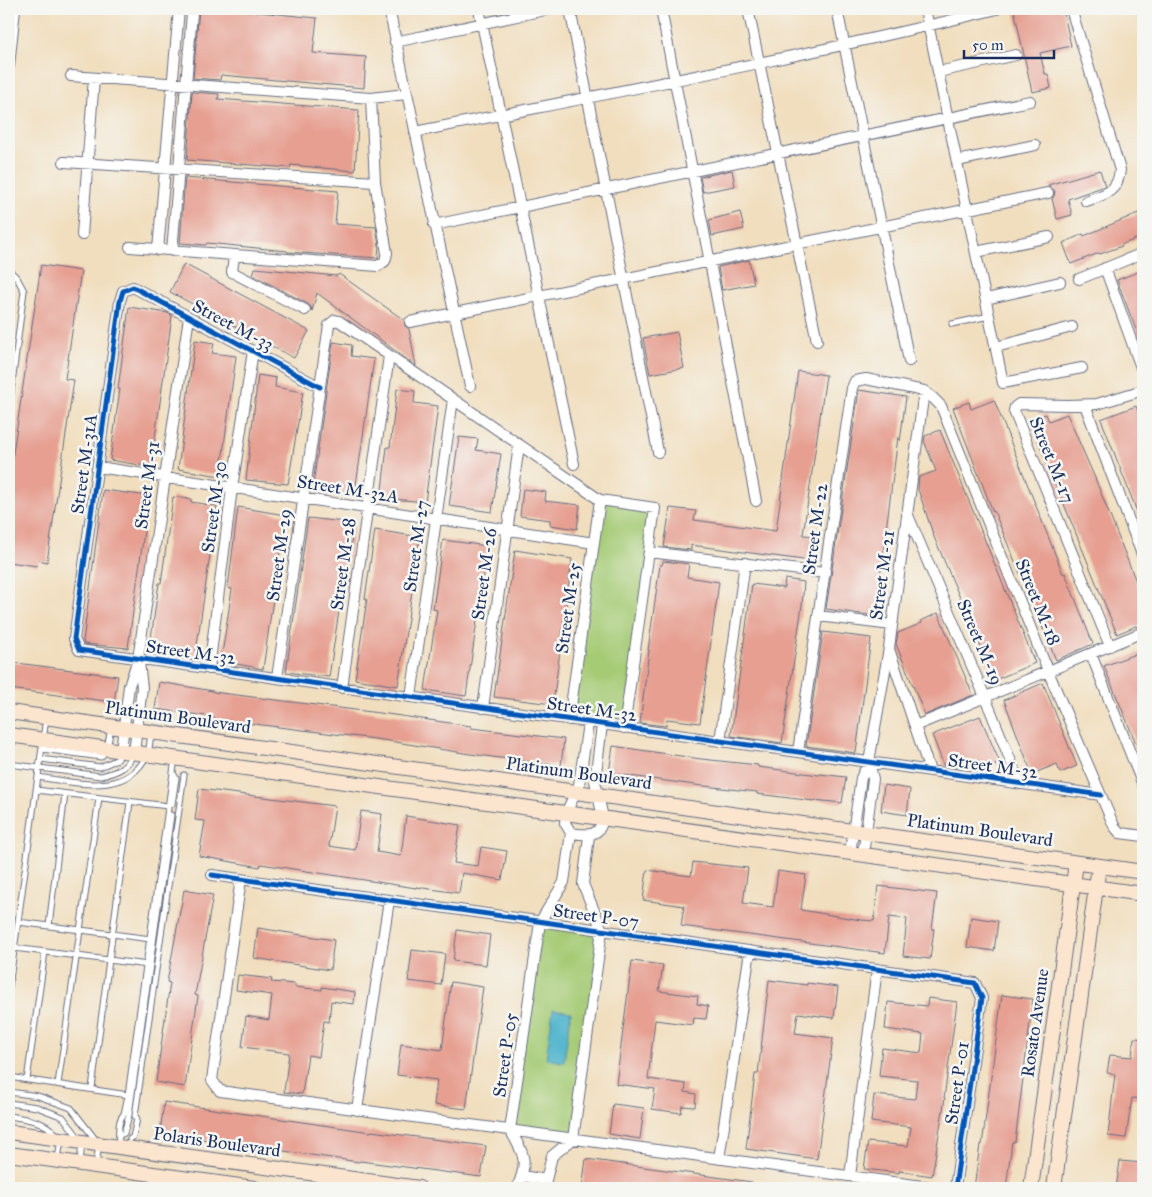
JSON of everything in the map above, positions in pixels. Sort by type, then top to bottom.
[{"type":"street","points":[[9,66],[15,9]]},
{"type":"street","points":[[158,250],[179,9]]},
{"type":"street","points":[[172,251],[192,13],[190,9]]},
{"type":"street","points":[[388,9],[470,386]]},
{"type":"street","points":[[479,9],[574,464]]},
{"type":"street","points":[[396,42],[550,9]]},
{"type":"street","points":[[570,9],[658,452]]},
{"type":"street","points":[[660,9],[756,501]]},
{"type":"street","points":[[748,9],[818,341]]},
{"type":"street","points":[[837,9],[909,361]]},
{"type":"street","points":[[926,9],[1003,383],[1082,368]]},
{"type":"street","points":[[415,132],[675,80],[929,26],[997,9]]},
{"type":"street","points":[[1072,9],[1120,170],[1119,178],[1108,194],[1086,201]]},
{"type":"street","points":[[938,72],[1016,55]]},
{"type":"street","points":[[71,76],[371,98],[406,94]]},
{"type":"street","points":[[82,235],[94,78]]},
{"type":"street","points":[[130,247],[378,266],[385,261],[388,253],[375,182],[371,98]]},
{"type":"street","points":[[434,225],[1030,101]]},
{"type":"street","points":[[957,161],[1035,145]]},
{"type":"street","points":[[64,162],[375,182]]},
{"type":"street","points":[[410,322],[1048,193]]},
{"type":"street","points":[[976,252],[1049,237]]},
{"type":"street","points":[[1079,279],[1143,253]]},
{"type":"street","points":[[234,256],[232,272],[305,310]]},
{"type":"street","points":[[1105,268],[1143,373]]},
{"type":"street","points":[[986,299],[1060,282]]},
{"type":"street","name":"Street M-33","points":[[133,287],[320,387]]},
{"type":"street","name":"Street M-31A","points":[[79,650],[74,639],[120,301],[123,291],[133,287]]},
{"type":"street","name":"Street M-31","points":[[127,751],[124,728],[142,688],[138,659],[189,317]]},
{"type":"street","name":"Street M-29","points":[[277,678],[329,325],[335,320],[340,321],[389,356]]},
{"type":"street","points":[[996,347],[1072,328]]},
{"type":"street","name":"Street M-30","points":[[208,669],[232,488],[253,351]]},
{"type":"street","points":[[389,356],[600,500],[655,508],[624,728]]},
{"type":"street","name":"Street M-28","points":[[342,688],[389,356]]},
{"type":"street","name":"Street M-22","points":[[798,752],[852,388],[855,381],[866,379],[924,391]]},
{"type":"street","name":"Street M-17","points":[[1110,646],[1014,411],[1015,407],[1019,404],[1097,404],[1143,390]]},
{"type":"street","name":"Street M-21","points":[[857,854],[860,832],[873,778],[869,762],[889,648],[924,391]]},
{"type":"street","name":"Street M-18","points":[[924,391],[941,406],[1048,671],[1117,830],[1120,833],[1143,836]]},
{"type":"street","name":"Street M-27","points":[[411,697],[453,399]]},
{"type":"street","points":[[1085,405],[1143,557]]},
{"type":"street","name":"Street M-26","points":[[483,708],[518,444]]},
{"type":"street","name":"Street M-32A","points":[[98,467],[594,543]]},
{"type":"street","name":"Street M-25","points":[[569,720],[600,500]]},
{"type":"street","name":"Street M-19","points":[[907,513],[1020,784]]},
{"type":"street","points":[[649,552],[825,573]]},
{"type":"street","points":[[720,741],[745,563]]},
{"type":"street","points":[[818,616],[892,625]]},
{"type":"street","points":[[915,726],[1143,632]]},
{"type":"street","points":[[889,648],[930,771]]},
{"type":"street","name":"Street M-32","points":[[79,650],[1101,795]]},
{"type":"street","points":[[1091,654],[1143,785]]},
{"type":"street","name":"Platinum Boulevard","points":[[9,712],[1143,872]]},
{"type":"street","points":[[588,722],[579,785],[566,813],[566,828],[571,833],[589,836],[596,833],[600,828],[603,818],[595,780],[602,724]]},
{"type":"street","points":[[9,735],[43,744],[127,751],[1143,894]]},
{"type":"street","points":[[540,922],[564,882],[571,833]]},
{"type":"street","points":[[522,1176],[545,1184],[552,1156],[573,1139],[602,930],[583,884],[589,836]]},
{"type":"street","name":"Rosato Avenue","points":[[1031,1188],[1076,863]]},
{"type":"street","points":[[1054,1188],[1099,866]]},
{"type":"street","name":"Street P-07","points":[[212,875],[975,983]]},
{"type":"street","points":[[240,879],[212,1080],[220,1091],[937,1188]]},
{"type":"street","points":[[564,882],[583,884]]},
{"type":"street","points":[[357,1110],[389,900]]},
{"type":"street","name":"Street P-05","points":[[510,1130],[540,922]]},
{"type":"street","points":[[719,1159],[750,951]]},
{"type":"street","points":[[850,1176],[877,970]]},
{"type":"street","name":"Street P-01","points":[[956,1188],[982,998],[975,983]]},
{"type":"street","points":[[510,1130],[524,1154],[522,1176],[517,1188]]},
{"type":"street","name":"Polaris Boulevard","points":[[9,1132],[99,1144],[124,1142],[419,1188]]},
{"type":"street","points":[[9,1154],[254,1188]]},
{"type":"lane","points":[[9,270],[18,278],[24,291],[9,407]]},
{"type":"lane","points":[[952,324],[989,316]]},
{"type":"lane","points":[[9,987],[46,717]]},
{"type":"lane","points":[[9,764],[101,776],[115,772],[128,765],[124,728]]},
{"type":"lane","points":[[41,759],[100,767],[118,759],[151,732]]},
{"type":"lane","points":[[38,777],[100,785],[116,782],[134,772],[127,751]]},
{"type":"lane","points":[[124,1142],[154,940],[173,773],[181,759]]},
{"type":"lane","points":[[127,1115],[128,1095],[154,940],[179,806],[184,799],[187,779],[184,775],[181,759]]},
{"type":"lane","points":[[36,790],[168,806]]},
{"type":"lane","points":[[49,926],[65,794]]},
{"type":"lane","points":[[154,940],[168,806],[172,795]]},
{"type":"lane","points":[[58,1084],[99,798]]},
{"type":"lane","points":[[92,1088],[130,802]]},
{"type":"lane","points":[[18,922],[154,940]]},
{"type":"lane","points":[[14,948],[150,966]]},
{"type":"lane","points":[[27,1080],[45,952]]},
{"type":"lane","points":[[124,1142],[133,1136],[137,1119],[150,966]]},
{"type":"lane","points":[[9,1077],[92,1088],[128,1095]]},
{"type":"lane","points":[[9,1092],[38,1096],[71,1108],[99,1144],[96,1166]]},
{"type":"lane","points":[[9,1103],[36,1107],[64,1117],[82,1142],[80,1164]]},
{"type":"lane","points":[[9,1116],[35,1120],[51,1128],[61,1139],[58,1161]]},
{"type":"green space","points":[[600,500],[655,508],[624,728],[569,720]]},
{"type":"green space","points":[[540,922],[602,930],[573,1139],[510,1130]]},
{"type":"water","points":[[553,1009],[571,1012],[564,1062],[546,1059]]},
{"type":"building","points":[[199,9],[229,9],[317,18],[313,53],[366,57],[364,88],[221,75],[220,80],[193,78]]},
{"type":"building","points":[[1014,9],[1063,9],[1071,46],[1040,53],[1045,74],[1048,74],[1051,88],[1032,92]]},
{"type":"building","points":[[192,92],[219,94],[218,99],[359,110],[355,171],[291,165],[290,168],[187,160]]},
{"type":"building","points":[[732,170],[735,186],[703,192],[700,177]]},
{"type":"building","points":[[1100,170],[1105,186],[1068,199],[1072,215],[1057,219],[1052,199],[1055,191],[1048,185]]},
{"type":"building","points":[[185,178],[338,191],[335,224],[376,227],[379,245],[378,258],[287,252],[207,243],[206,245],[180,243]]},
{"type":"building","points":[[1143,211],[1143,236],[1122,246],[1071,264],[1063,243]]},
{"type":"building","points":[[740,212],[744,229],[712,236],[709,220]]},
{"type":"building","points":[[749,260],[754,284],[722,290],[718,267]]},
{"type":"building","points":[[184,264],[309,331],[294,358],[170,292]]},
{"type":"building","points":[[41,265],[81,271],[65,379],[74,380],[47,562],[38,560],[37,566],[9,562],[9,480]]},
{"type":"building","points":[[255,268],[337,276],[339,274],[404,320],[405,326],[409,329],[416,366],[317,293],[312,311],[308,304],[253,275]]},
{"type":"building","points":[[1143,270],[1143,348],[1117,280]]},
{"type":"building","points":[[129,307],[168,313],[172,316],[151,467],[110,460]]},
{"type":"building","points":[[677,332],[684,368],[650,374],[643,338]]},
{"type":"building","points":[[195,340],[214,343],[212,353],[236,356],[220,476],[178,469]]},
{"type":"building","points":[[333,342],[352,345],[351,356],[374,359],[355,493],[336,490],[337,488],[313,485]]},
{"type":"building","points":[[798,371],[826,375],[803,535],[815,536],[811,561],[691,545],[691,550],[664,547],[670,508],[696,511],[694,520],[776,531]]},
{"type":"building","points":[[258,375],[276,378],[275,387],[303,392],[288,484],[246,480]]},
{"type":"building","points":[[397,389],[415,391],[414,403],[438,406],[425,502],[381,498]]},
{"type":"building","points":[[859,390],[906,397],[900,441],[898,437],[875,616],[826,609]]},
{"type":"building","points":[[994,400],[1093,644],[1056,660],[993,512],[953,408],[969,402],[971,409]]},
{"type":"building","points":[[1136,406],[1143,425],[1143,527],[1101,419]]},
{"type":"building","points":[[1046,414],[1049,421],[1067,414],[1095,478],[1143,599],[1143,625],[1117,634],[1030,421]]},
{"type":"building","points":[[940,430],[1035,663],[995,680],[934,537],[918,489],[919,477],[936,471],[924,441],[925,436]]},
{"type":"building","points":[[459,437],[478,439],[476,450],[501,454],[492,512],[449,506]]},
{"type":"building","points":[[523,489],[546,492],[545,501],[580,505],[577,529],[550,525],[550,520],[520,516]]},
{"type":"building","points":[[103,490],[149,496],[128,648],[84,644],[83,641]]},
{"type":"building","points":[[173,497],[191,499],[191,502],[217,506],[195,659],[149,652]]},
{"type":"building","points":[[238,507],[285,515],[263,669],[221,661],[232,589],[228,588]]},
{"type":"building","points":[[308,518],[354,523],[343,605],[340,604],[329,677],[286,672]]},
{"type":"building","points":[[375,530],[420,537],[398,686],[355,679]]},
{"type":"building","points":[[443,540],[488,546],[466,696],[425,690],[437,610],[433,609]]},
{"type":"building","points":[[515,550],[572,559],[553,704],[494,697]]},
{"type":"building","points":[[663,561],[689,564],[687,577],[719,582],[700,723],[667,719],[666,726],[640,723],[660,565],[662,565]]},
{"type":"building","points":[[785,579],[804,582],[782,743],[731,736],[752,584],[784,588]]},
{"type":"building","points":[[938,613],[973,695],[925,715],[896,644],[898,633],[922,623],[921,621]]},
{"type":"building","points":[[823,632],[871,638],[856,753],[806,746]]},
{"type":"building","points":[[1143,651],[1143,760],[1104,666]]},
{"type":"building","points":[[9,662],[118,676],[114,702],[9,689]]},
{"type":"building","points":[[159,682],[213,692],[564,739],[561,766],[383,740],[214,719],[214,717],[155,709]]},
{"type":"building","points":[[1043,683],[1077,766],[1060,773],[1057,764],[1032,774],[1004,700]]},
{"type":"building","points":[[980,716],[1000,763],[983,770],[978,760],[959,768],[944,766],[932,735]]},
{"type":"building","points":[[613,746],[758,765],[758,767],[846,777],[842,803],[757,794],[757,792],[609,773]]},
{"type":"building","points":[[884,785],[910,789],[907,815],[881,811]]},
{"type":"building","points":[[199,789],[335,806],[329,846],[355,850],[361,811],[382,814],[377,852],[401,856],[406,816],[460,825],[454,863],[478,866],[481,847],[507,851],[502,880],[462,873],[459,893],[261,864],[260,867],[199,856],[205,821],[195,820]]},
{"type":"building","points":[[693,862],[748,868],[743,903],[773,907],[778,871],[806,875],[801,910],[861,920],[874,921],[878,886],[937,893],[930,959],[903,956],[907,919],[889,917],[885,953],[681,926],[684,906],[643,900],[647,870],[691,876]]},
{"type":"building","points":[[184,890],[213,895],[195,995],[198,996],[185,1087],[156,1082],[170,983],[167,982]]},
{"type":"building","points":[[971,917],[998,921],[994,951],[967,947]]},
{"type":"building","points":[[258,928],[334,940],[330,970],[254,958]]},
{"type":"building","points":[[457,930],[490,935],[486,965],[453,961]]},
{"type":"building","points":[[412,950],[445,954],[441,985],[408,981]]},
{"type":"building","points":[[632,961],[663,965],[659,991],[698,996],[697,1004],[708,1006],[706,1019],[694,1018],[693,1025],[655,1020],[648,1079],[686,1084],[685,1092],[696,1094],[695,1107],[682,1106],[681,1113],[652,1109],[655,1089],[616,1084]]},
{"type":"building","points":[[238,975],[272,979],[271,982],[295,984],[295,987],[322,990],[322,987],[355,992],[354,1004],[331,1001],[329,1022],[324,1021],[319,1057],[308,1055],[302,1094],[284,1092],[289,1053],[242,1047],[246,1016],[269,1020],[272,995],[236,990]]},
{"type":"building","points":[[769,980],[838,987],[834,1018],[798,1013],[795,1033],[833,1038],[817,1159],[746,1149],[755,1074],[758,1074]]},
{"type":"building","points":[[451,982],[483,987],[466,1109],[434,1105],[437,1080],[397,1075],[401,1044],[442,1050]]},
{"type":"building","points":[[1002,995],[1033,999],[1015,1142],[1012,1142],[1006,1188],[974,1188],[980,1145],[982,1145]]},
{"type":"building","points":[[928,998],[957,1002],[945,1098],[932,1176],[899,1171],[899,1173],[864,1169],[868,1142],[908,1146],[911,1127],[871,1122],[874,1095],[915,1099],[917,1080],[879,1076],[882,1048],[921,1053],[923,1034],[885,1029],[888,1002],[927,1006]]},
{"type":"building","points":[[1134,1038],[1143,1039],[1143,1099],[1132,1098],[1126,1138],[1108,1136],[1115,1074],[1107,1073],[1110,1055],[1132,1057]]},
{"type":"building","points":[[164,1102],[371,1132],[486,1146],[481,1177],[359,1162],[160,1133]]},
{"type":"building","points":[[613,1104],[644,1108],[640,1139],[609,1134]]},
{"type":"building","points":[[586,1159],[752,1182],[751,1188],[582,1188]]},
{"type":"building","points":[[1120,1161],[1143,1163],[1143,1188],[1116,1188]]},
{"type":"cycle path","points":[[320,387],[133,287],[123,291],[120,301],[74,639],[79,650],[1101,795]]},
{"type":"cycle path","points":[[212,875],[975,983],[982,998],[955,1188]]}]
